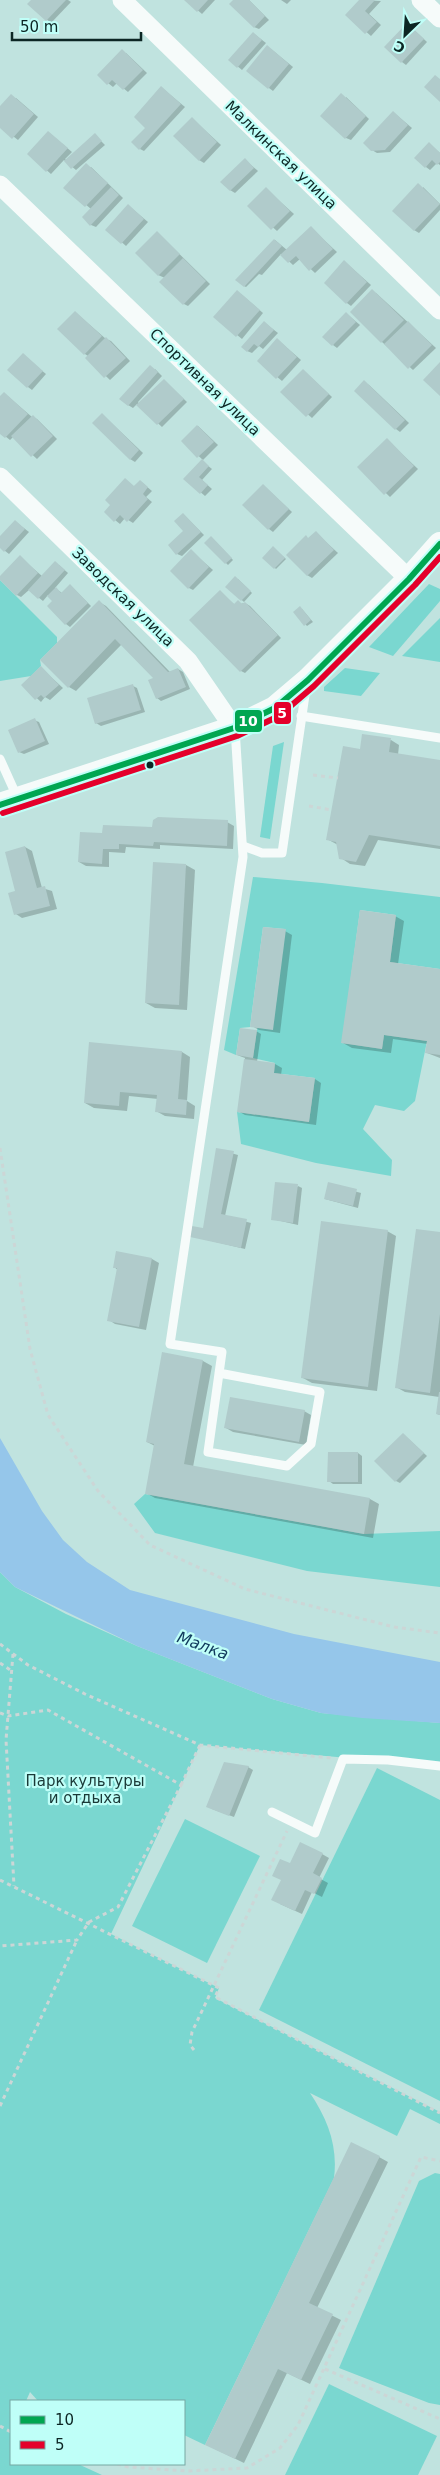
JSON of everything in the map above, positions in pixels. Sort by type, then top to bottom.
[{"type":"street","name":"Малкинская улица","points":[[122,0],[440,310]]},
{"type":"street","points":[[421,0],[440,18]]},
{"type":"street","name":"Спортивная улица","points":[[0,185],[409,579]]},
{"type":"street","name":"Заводская улица","points":[[0,477],[188,661],[234,728]]},
{"type":"street","points":[[9,802],[234,728],[275,708],[308,680],[409,579],[440,544]]},
{"type":"lane","points":[[243,846],[262,853],[282,853],[301,716],[308,680]]},
{"type":"lane","points":[[301,716],[440,738]]},
{"type":"lane","points":[[219,1373],[320,1392],[311,1444],[287,1466],[208,1452],[219,1373],[222,1352],[170,1344],[244,857],[234,728]]},
{"type":"lane","points":[[0,759],[9,802]]},
{"type":"lane","points":[[272,1812],[315,1834],[343,1759],[388,1760],[440,1766]]},
{"type":"path","points":[[313,775],[338,778]]},
{"type":"path","points":[[309,806],[332,810]]},
{"type":"path","points":[[0,1148],[30,1349],[48,1415],[98,1491],[150,1545],[245,1589],[394,1627],[440,1633]]},
{"type":"path","points":[[0,1651],[2,1645],[28,1665],[85,1694],[200,1745],[343,1759]]},
{"type":"path","points":[[13,1654],[8,1716],[7,1791],[14,1886]]},
{"type":"path","points":[[0,1662],[13,1672]]},
{"type":"path","points":[[0,1713],[8,1716],[48,1710],[181,1785]]},
{"type":"path","points":[[0,2106],[77,1940],[89,1922],[118,1907],[200,1745]]},
{"type":"path","points":[[194,2050],[190,2045],[192,2032],[292,1822]]},
{"type":"path","points":[[0,1880],[89,1922],[219,1988],[215,1997],[440,2112]]},
{"type":"path","points":[[0,1946],[77,1940]]},
{"type":"path","points":[[121,2465],[188,2471],[247,2468],[280,2448],[298,2425],[421,2157],[440,2161]]},
{"type":"path","points":[[325,2369],[440,2419]]},
{"type":"green space","points":[[0,580],[57,637],[57,643],[40,660],[41,666],[31,676],[0,681]]},
{"type":"green space","points":[[429,584],[440,589],[440,601],[393,656],[369,647]]},
{"type":"green space","points":[[440,618],[440,662],[402,656]]},
{"type":"green space","points":[[345,668],[380,673],[361,696],[324,691],[324,687]]},
{"type":"green space","points":[[284,742],[270,839],[260,837],[273,746]]},
{"type":"green space","points":[[253,877],[440,897],[440,969],[390,962],[396,915],[360,910],[342,1043],[382,1049],[384,1035],[427,1041],[415,1101],[404,1111],[375,1105],[363,1129],[392,1160],[391,1176],[316,1163],[241,1144],[237,1112],[309,1122],[315,1078],[274,1073],[275,1063],[253,1058],[257,1030],[285,929],[263,927],[250,1027],[240,1028],[236,1055],[224,1050]]},
{"type":"green space","points":[[145,1494],[364,1534],[440,1531],[440,1587],[307,1571],[155,1533],[134,1504]]},
{"type":"green space","name":"Парк культуры и отдыха","points":[[0,1572],[15,1587],[66,1614],[137,1646],[272,1699],[321,1713],[440,1723],[440,1766],[200,1745],[111,1934],[219,1988],[215,1998],[440,2112],[440,2124],[410,2109],[397,2136],[310,2093],[327,2123],[333,2144],[334,2178],[205,2445],[185,2435],[185,2400],[37,2400],[30,2392],[26,2400],[10,2400],[10,2465],[80,2465],[102,2475],[0,2475]]},
{"type":"green space","points":[[377,1768],[440,1800],[440,2101],[259,2010]]},
{"type":"green space","points":[[185,1819],[260,1856],[207,1963],[132,1926]]},
{"type":"green space","points":[[435,2173],[440,2174],[440,2405],[429,2403],[339,2368],[419,2181]]},
{"type":"green space","points":[[329,2384],[437,2436],[418,2475],[285,2475]]},
{"type":"water","name":"Малка","points":[[0,1438],[42,1511],[63,1540],[87,1562],[130,1590],[294,1634],[440,1662],[440,1723],[362,1718],[321,1713],[272,1699],[137,1646],[15,1587],[0,1572]]},
{"type":"building","points":[[31,0],[66,0],[46,21],[27,4]]},
{"type":"building","points":[[184,0],[208,0],[197,12]]},
{"type":"building","points":[[233,0],[249,0],[265,16],[254,28],[229,4]]},
{"type":"building","points":[[359,0],[375,0],[365,11],[377,22],[365,34],[345,15]]},
{"type":"building","points":[[407,23],[424,39],[401,63],[384,47]]},
{"type":"building","points":[[253,32],[262,40],[237,68],[228,60]]},
{"type":"building","points":[[267,45],[289,64],[268,89],[246,71]]},
{"type":"building","points":[[122,49],[143,70],[123,90],[112,80],[107,85],[97,75]]},
{"type":"building","points":[[435,75],[440,79],[440,102],[424,87]]},
{"type":"building","points":[[161,86],[181,104],[139,150],[131,142],[145,128],[134,117]]},
{"type":"building","points":[[341,93],[366,116],[345,139],[320,116]]},
{"type":"building","points":[[11,94],[34,114],[12,139],[0,128],[0,106]]},
{"type":"building","points":[[393,111],[408,125],[385,150],[371,151],[363,143]]},
{"type":"building","points":[[192,117],[217,142],[199,161],[173,136]]},
{"type":"building","points":[[48,131],[68,148],[46,172],[27,154]]},
{"type":"building","points":[[95,133],[102,141],[71,169],[64,161]]},
{"type":"building","points":[[429,142],[440,153],[440,162],[437,165],[432,160],[425,168],[414,158]]},
{"type":"building","points":[[245,158],[254,168],[230,191],[220,182]]},
{"type":"building","points":[[86,163],[108,183],[85,207],[63,188]]},
{"type":"building","points":[[418,183],[440,204],[414,231],[392,211]]},
{"type":"building","points":[[111,187],[119,195],[90,226],[82,217]]},
{"type":"building","points":[[266,187],[290,211],[271,230],[247,206]]},
{"type":"building","points":[[128,204],[144,219],[121,244],[105,230]]},
{"type":"building","points":[[311,226],[333,249],[309,271],[296,256],[288,263],[280,255]]},
{"type":"building","points":[[157,231],[180,254],[158,276],[135,253]]},
{"type":"building","points":[[274,239],[282,246],[244,287],[235,280]]},
{"type":"building","points":[[183,258],[206,281],[183,305],[159,282]]},
{"type":"building","points":[[344,260],[367,282],[346,304],[324,283]]},
{"type":"building","points":[[372,289],[404,320],[381,343],[350,312]]},
{"type":"building","points":[[237,290],[260,310],[236,337],[213,317]]},
{"type":"building","points":[[75,311],[102,336],[84,355],[57,329]]},
{"type":"building","points":[[346,312],[356,322],[332,346],[322,337]]},
{"type":"building","points":[[264,321],[274,330],[258,347],[254,344],[247,352],[241,347]]},
{"type":"building","points":[[408,321],[432,345],[408,369],[384,344]]},
{"type":"building","points":[[106,337],[126,358],[104,378],[85,358]]},
{"type":"building","points":[[277,338],[297,357],[276,379],[257,361]]},
{"type":"building","points":[[23,353],[43,371],[27,388],[7,370]]},
{"type":"building","points":[[440,362],[440,396],[423,380]]},
{"type":"building","points":[[150,365],[158,372],[128,406],[119,399]]},
{"type":"building","points":[[303,369],[329,394],[306,417],[280,392]]},
{"type":"building","points":[[164,379],[184,399],[157,425],[136,405]]},
{"type":"building","points":[[364,380],[405,420],[395,430],[354,391]]},
{"type":"building","points":[[4,392],[28,414],[5,438],[0,434],[0,396]]},
{"type":"building","points":[[102,413],[139,450],[130,460],[92,423]]},
{"type":"building","points":[[33,415],[53,436],[31,457],[11,436]]},
{"type":"building","points":[[197,425],[214,442],[197,458],[181,441]]},
{"type":"building","points":[[387,438],[414,466],[384,495],[357,467]]},
{"type":"building","points":[[202,459],[209,466],[199,477],[208,485],[200,494],[183,479]]},
{"type":"building","points":[[125,478],[134,486],[140,480],[148,487],[143,494],[148,499],[127,522],[120,515],[114,522],[104,512],[110,505],[105,500]]},
{"type":"building","points":[[263,484],[289,509],[268,530],[242,505]]},
{"type":"building","points":[[183,513],[201,532],[176,555],[168,545],[183,531],[174,521]]},
{"type":"building","points":[[15,520],[25,529],[4,552],[0,548],[0,536]]},
{"type":"building","points":[[316,531],[334,550],[307,576],[286,555],[306,535],[308,538]]},
{"type":"building","points":[[211,536],[232,558],[225,564],[204,543]]},
{"type":"building","points":[[273,546],[285,558],[274,569],[262,558]]},
{"type":"building","points":[[191,549],[209,567],[188,589],[170,571]]},
{"type":"building","points":[[20,555],[38,573],[16,596],[0,580],[0,576]]},
{"type":"building","points":[[55,561],[65,570],[38,599],[28,590]]},
{"type":"building","points":[[235,576],[251,591],[241,601],[225,587]]},
{"type":"building","points":[[70,584],[88,603],[65,625],[47,606],[52,601],[47,596],[56,587],[61,593]]},
{"type":"building","points":[[220,590],[234,604],[238,600],[242,604],[245,602],[278,635],[240,672],[189,620]]},
{"type":"building","points":[[99,600],[168,672],[178,668],[186,687],[156,699],[148,680],[153,678],[115,639],[68,688],[40,660]]},
{"type":"building","points":[[300,606],[311,620],[304,626],[293,612]]},
{"type":"building","points":[[41,666],[59,685],[44,698],[41,695],[35,700],[21,685]]},
{"type":"building","points":[[133,684],[141,710],[95,724],[87,698]]},
{"type":"building","points":[[35,718],[45,741],[18,753],[8,730]]},
{"type":"building","points":[[362,734],[391,738],[389,752],[440,760],[440,846],[369,835],[356,862],[339,859],[336,842],[326,840],[343,746],[360,749]]},
{"type":"building","points":[[158,817],[228,820],[227,846],[154,842],[153,846],[119,844],[119,849],[103,849],[102,864],[78,862],[80,832],[102,833],[103,825],[152,827],[153,820]]},
{"type":"building","points":[[25,846],[37,888],[45,886],[50,906],[14,915],[8,893],[15,891],[5,852]]},
{"type":"building","points":[[153,862],[186,864],[179,1005],[145,1003]]},
{"type":"building","points":[[360,910],[396,915],[390,962],[440,969],[440,1055],[425,1053],[427,1041],[384,1035],[382,1049],[341,1043]]},
{"type":"building","points":[[263,927],[286,929],[273,1030],[250,1027]]},
{"type":"building","points":[[240,1028],[257,1030],[253,1058],[236,1055]]},
{"type":"building","points":[[89,1042],[182,1051],[178,1099],[187,1100],[186,1115],[155,1112],[157,1095],[120,1092],[119,1106],[84,1103]]},
{"type":"building","points":[[244,1059],[275,1063],[274,1073],[315,1078],[309,1122],[237,1112]]},
{"type":"building","points":[[216,1148],[234,1151],[221,1214],[247,1219],[241,1248],[190,1237],[192,1226],[203,1228]]},
{"type":"building","points":[[275,1182],[298,1184],[293,1223],[271,1220]]},
{"type":"building","points":[[328,1182],[357,1189],[353,1206],[324,1199]]},
{"type":"building","points":[[321,1221],[388,1230],[368,1387],[301,1378]]},
{"type":"building","points":[[416,1229],[440,1232],[440,1314],[430,1393],[395,1388]]},
{"type":"building","points":[[116,1251],[152,1258],[139,1327],[107,1321],[117,1268],[113,1268]]},
{"type":"building","points":[[162,1352],[203,1360],[184,1464],[370,1498],[364,1534],[145,1494],[154,1444],[146,1442]]},
{"type":"building","points":[[440,1392],[440,1415],[436,1414]]},
{"type":"building","points":[[230,1397],[305,1410],[299,1442],[224,1428]]},
{"type":"building","points":[[403,1433],[424,1453],[395,1482],[374,1461]]},
{"type":"building","points":[[328,1452],[358,1452],[358,1482],[327,1482]]},
{"type":"building","points":[[224,1762],[249,1766],[229,1816],[206,1807]]},
{"type":"building","points":[[300,1842],[323,1853],[313,1873],[322,1878],[314,1894],[305,1890],[295,1911],[271,1900],[281,1880],[272,1876],[280,1859],[290,1863]]},
{"type":"building","points":[[351,2142],[380,2156],[309,2303],[333,2314],[301,2380],[278,2369],[235,2459],[205,2445]]},
{"type":"transit line","name":"10","points":[[0,805],[234,728],[275,708],[308,680],[409,579],[440,544]]},
{"type":"transit line","name":"5","points":[[3,813],[237,736],[279,716],[314,686],[415,585],[440,557]]}]
